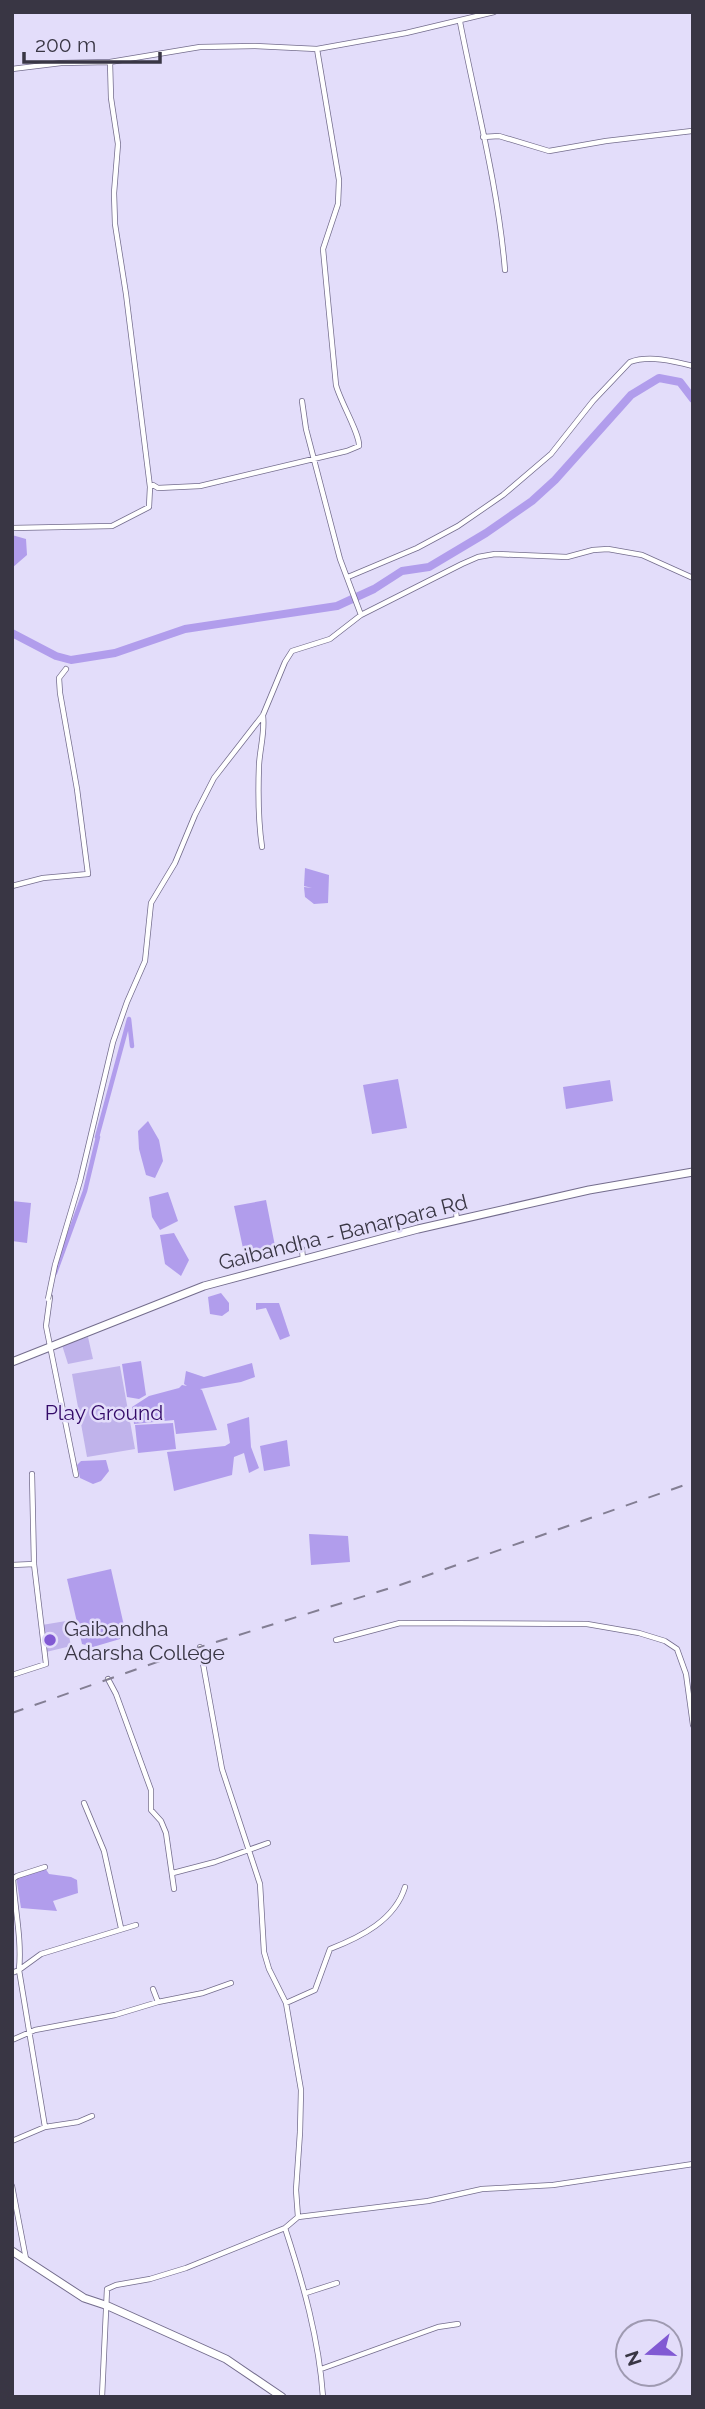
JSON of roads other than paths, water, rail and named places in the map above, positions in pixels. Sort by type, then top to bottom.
[{"type":"main road","name":"Gaibandha - Banarpara Rd","points":[[12,1362],[204,1286],[456,1216],[693,1172]]},
{"type":"main road","points":[[12,2251],[84,2298],[108,2306],[226,2359],[282,2397]]},
{"type":"street","points":[[12,69],[61,63],[110,62],[200,47],[317,49],[460,22],[494,12]]},
{"type":"street","points":[[460,22],[482,137],[497,195],[505,270]]},
{"type":"street","points":[[150,487],[200,486],[347,452],[360,443],[336,385],[323,249],[338,204],[339,180],[317,49]]},
{"type":"street","points":[[12,528],[112,526],[149,507],[150,487],[115,223],[114,193],[118,144],[111,98],[110,62]]},
{"type":"street","points":[[482,137],[499,136],[549,151],[692,131]]},
{"type":"street","points":[[348,581],[458,526],[503,495],[551,454],[593,401],[630,362],[652,359],[693,366]]},
{"type":"street","points":[[302,401],[313,459],[340,559],[361,615]]},
{"type":"street","points":[[51,1348],[42,1325],[55,1265],[80,1181],[113,1042],[145,961],[151,903],[176,863],[195,815],[214,778],[263,716],[285,662],[292,652],[330,639],[361,615],[478,557],[495,554],[567,557],[593,550],[623,550],[642,555],[693,578]]},
{"type":"street","points":[[12,886],[43,878],[88,874],[59,678],[66,669]]},
{"type":"street","points":[[262,847],[259,826],[263,716]]},
{"type":"street","points":[[302,1249],[303,1259]]},
{"type":"street","points":[[51,1282],[46,1326],[76,1475]]},
{"type":"street","points":[[12,1675],[46,1664],[34,1564],[32,1474]]},
{"type":"street","points":[[12,1565],[34,1564]]},
{"type":"street","points":[[336,1640],[400,1623],[587,1624],[639,1633],[665,1641],[677,1648],[686,1674],[693,1725]]},
{"type":"street","points":[[200,1647],[222,1769],[260,1884],[264,1952],[269,1969],[286,2003],[301,2090],[296,2190],[299,2217]]},
{"type":"street","points":[[108,1679],[151,1790],[151,1810],[161,1821],[166,1833],[174,1889]]},
{"type":"street","points":[[84,1803],[104,1851],[121,1928]]},
{"type":"street","points":[[173,1872],[268,1843]]},
{"type":"street","points":[[45,1867],[13,1879],[18,1919],[19,1970],[45,2127]]},
{"type":"street","points":[[286,2003],[315,1990],[330,1949],[364,1933],[390,1915],[401,1900],[405,1887]]},
{"type":"street","points":[[12,1973],[41,1954],[136,1924]]},
{"type":"street","points":[[12,2040],[35,2030],[115,2015],[158,2002],[203,1993],[231,1983]]},
{"type":"street","points":[[153,1989],[158,2002]]},
{"type":"street","points":[[12,2140],[45,2127],[78,2122],[92,2116]]},
{"type":"street","points":[[102,2397],[107,2289],[116,2285],[150,2279],[186,2268],[285,2228],[299,2217],[428,2201],[482,2189],[553,2185],[693,2164]]},
{"type":"street","points":[[12,2186],[26,2259]]},
{"type":"street","points":[[285,2228],[306,2293],[321,2369],[323,2397]]},
{"type":"street","points":[[306,2293],[337,2283]]},
{"type":"street","points":[[321,2369],[438,2327],[458,2323]]},
{"type":"waterway","points":[[12,633],[56,656],[71,660],[115,653],[185,629],[337,606],[374,589],[402,571],[429,567],[486,533],[532,501],[555,480],[631,395],[659,378],[680,382],[693,399]]},
{"type":"waterway","points":[[97,1137],[129,1019],[132,1046]]},
{"type":"waterway","points":[[55,1273],[85,1191],[98,1137]]},
{"type":"railway","points":[[12,1713],[200,1647],[400,1585],[693,1482]]},
{"type":"place","name":"Gaibandha Adarsha College","points":[[50,1640]]},
{"type":"park label","name":"Play Ground","points":[[104,1412]]}]
